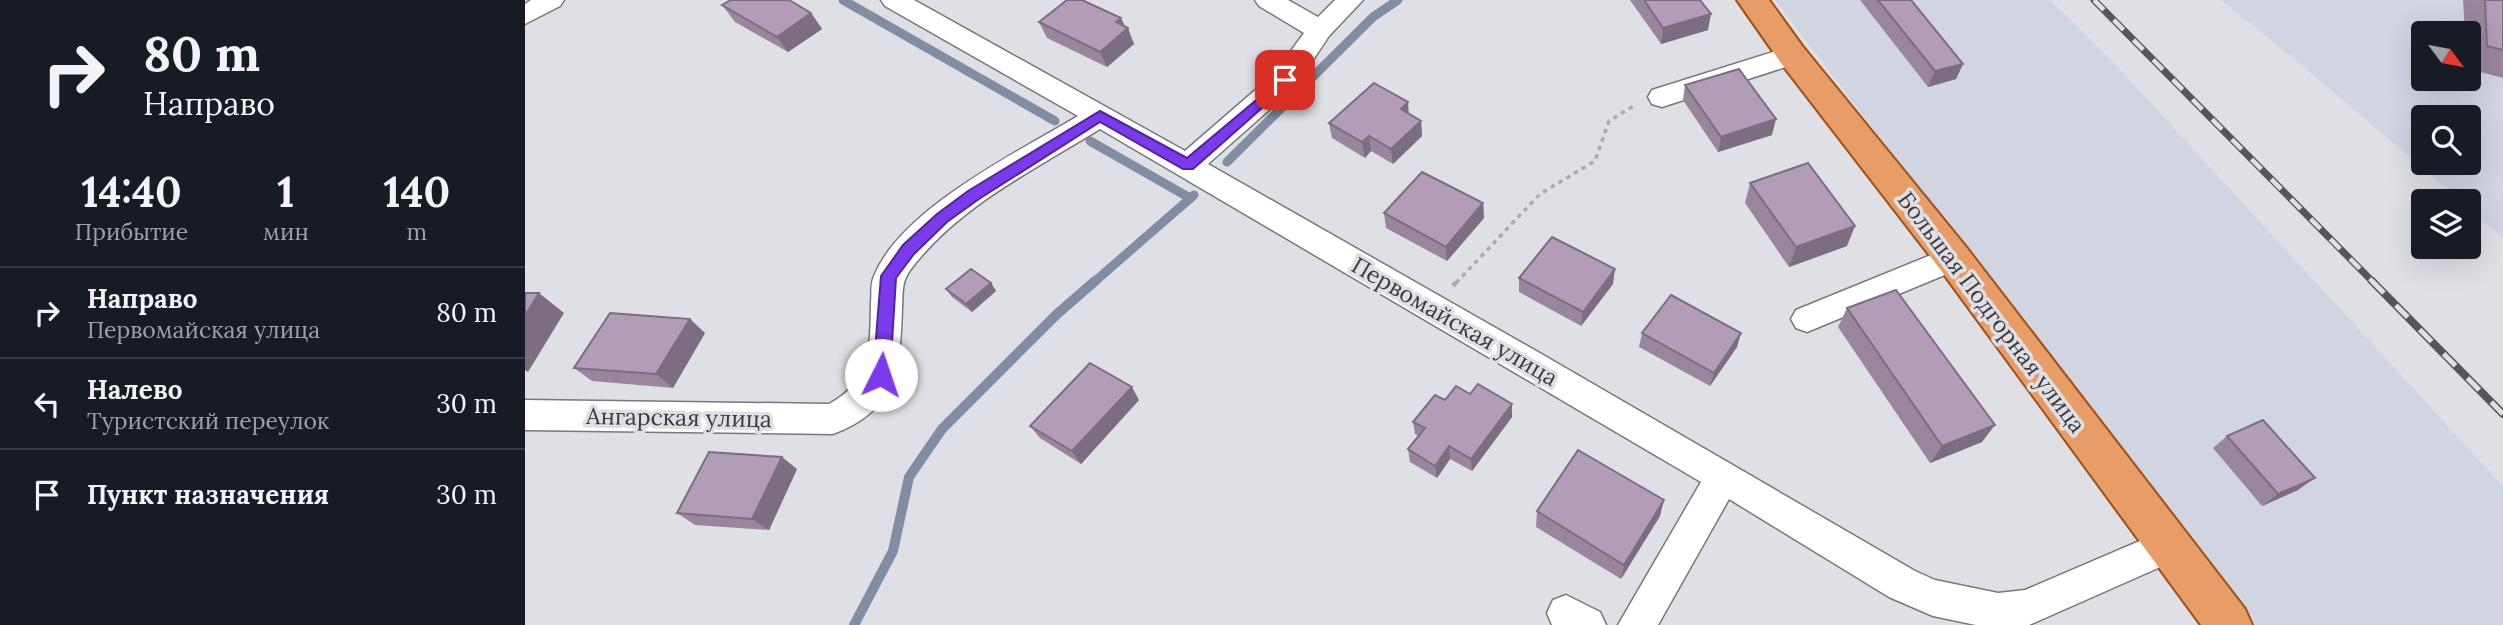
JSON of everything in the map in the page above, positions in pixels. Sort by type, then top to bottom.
[{"type":"main road","name":"Большая Подгорная улица","points":[[1753,0],[1792,55],[1953,258],[2229,625]]},
{"type":"street","points":[[525,15],[551,0]]},
{"type":"street","name":"Первомайская улица","points":[[894,0],[1188,165],[1902,584],[1933,598],[2027,616]]},
{"type":"street","points":[[1268,0],[1320,30]]},
{"type":"street","points":[[1188,165],[1285,80],[1320,30],[1350,0]]},
{"type":"street","points":[[1663,97],[1792,55]]},
{"type":"street","name":"Ангарская улица","points":[[525,415],[833,419],[852,411],[873,391],[881,375],[889,276],[909,250],[942,218],[973,195],[1100,116]]},
{"type":"street","points":[[1807,319],[1953,258]]},
{"type":"street","points":[[1637,625],[1723,477]]},
{"type":"street","points":[[2027,616],[2171,545]]},
{"type":"path","points":[[1432,309],[1540,194],[1595,161],[1609,121],[1629,106],[1663,97]]},
{"type":"shaded area","points":[[1775,0],[2050,0],[2115,64],[2503,486],[2503,625],[2252,625]]},
{"type":"shaded area","points":[[2221,0],[2503,0],[2503,238],[2481,219],[2481,189],[2447,189],[2431,175],[2481,175],[2481,105],[2411,105],[2411,158]]},
{"type":"building","points":[[731,0],[789,0],[811,13],[777,37],[722,5]]},
{"type":"building","points":[[1067,0],[1082,0],[1121,18],[1116,22],[1128,28],[1100,52],[1039,22]]},
{"type":"building","points":[[1644,0],[1700,0],[1711,14],[1663,28]]},
{"type":"building","points":[[1878,0],[1911,0],[1963,64],[1935,71]]},
{"type":"building","points":[[2485,0],[2503,0],[2503,50],[2487,46]]},
{"type":"building","points":[[1739,69],[1776,119],[1721,137],[1685,85]]},
{"type":"building","points":[[1374,83],[1408,102],[1401,109],[1421,121],[1391,149],[1369,136],[1362,142],[1329,123]]},
{"type":"building","points":[[1808,163],[1855,226],[1796,247],[1750,183]]},
{"type":"building","points":[[1422,172],[1483,203],[1446,247],[1384,213]]},
{"type":"building","points":[[1552,237],[1615,269],[1583,312],[1519,278]]},
{"type":"building","points":[[971,269],[991,283],[966,304],[946,289]]},
{"type":"building","points":[[1896,290],[1995,425],[1942,446],[1847,308]]},
{"type":"building","points":[[525,293],[539,293],[525,316]]},
{"type":"building","points":[[1671,295],[1741,333],[1714,373],[1642,333]]},
{"type":"building","points":[[610,313],[690,319],[656,374],[574,368]]},
{"type":"building","points":[[1090,363],[1132,387],[1072,451],[1030,426]]},
{"type":"building","points":[[1478,384],[1512,404],[1471,459],[1449,446],[1435,466],[1408,449],[1425,428],[1413,422],[1435,395],[1445,400],[1456,386],[1470,394]]},
{"type":"building","points":[[2263,420],[2315,478],[2278,494],[2227,436]]},
{"type":"building","points":[[1578,450],[1664,500],[1624,565],[1537,511]]},
{"type":"building","points":[[709,452],[782,457],[752,519],[677,513]]},
{"type":"waterway","points":[[843,0],[1055,121]]},
{"type":"waterway","points":[[1227,162],[1373,17],[1398,0]]},
{"type":"waterway","points":[[1090,141],[1190,198]]},
{"type":"waterway","points":[[1093,283],[1194,195]]},
{"type":"waterway","points":[[854,625],[893,551],[909,477],[942,429],[1056,315],[1095,281]]},
{"type":"railway","points":[[2094,0],[2374,283]]},
{"type":"railway","points":[[2372,281],[2503,414]]},
{"type":"route","points":[[881,375],[889,276],[909,250],[942,218],[973,195],[1100,116],[1188,165],[1285,80]]}]
